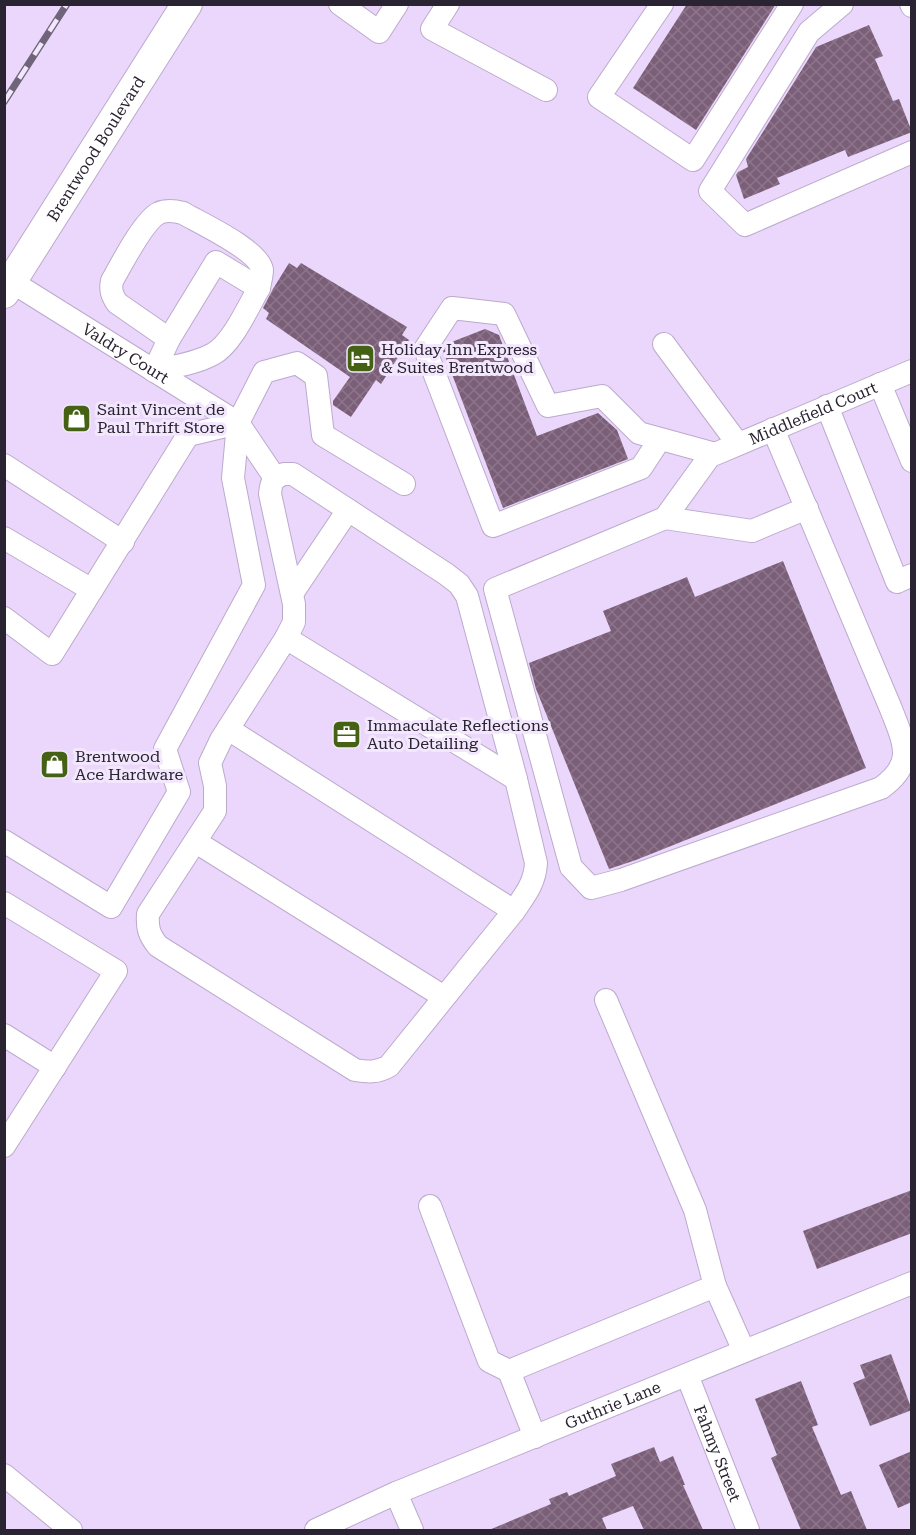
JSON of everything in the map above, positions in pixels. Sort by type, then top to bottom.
[{"type":"main road","name":"Brentwood Boulevard","points":[[8,287],[187,4]]},
{"type":"street","points":[[340,4],[379,32],[397,4]]},
{"type":"street","points":[[448,4],[432,29],[546,90]]},
{"type":"street","points":[[662,4],[599,97],[693,160],[792,4]]},
{"type":"street","points":[[842,4],[809,32],[710,191],[745,225],[912,153]]},
{"type":"street","points":[[154,371],[197,361],[215,353],[225,345],[259,288],[262,270],[257,259],[244,249],[183,213],[172,211],[159,213],[149,221],[112,281],[111,288],[112,297],[117,303],[169,339]]},
{"type":"street","points":[[154,371],[169,339],[216,262],[259,288]]},
{"type":"street","name":"Valdry Court","points":[[8,287],[154,371],[238,423]]},
{"type":"street","points":[[660,439],[641,468],[493,526],[425,349],[452,308],[504,314],[548,406],[602,396],[639,433],[714,453],[665,518],[495,589],[571,867],[591,888],[621,880],[881,788],[896,778],[903,763],[905,746],[773,429]]},
{"type":"street","points":[[664,344],[738,444]]},
{"type":"street","points":[[4,841],[111,907],[179,792],[165,749],[254,585],[233,478],[238,423],[264,372],[297,363],[316,376],[323,435],[404,484]]},
{"type":"street","name":"Middlefield Court","points":[[714,453],[912,371]]},
{"type":"street","points":[[880,384],[912,461]]},
{"type":"street","points":[[827,406],[897,582],[912,575]]},
{"type":"street","points":[[238,423],[275,478]]},
{"type":"street","points":[[4,618],[52,654],[188,435],[238,423]]},
{"type":"street","points":[[4,465],[123,542]]},
{"type":"street","points":[[284,474],[293,474],[348,510],[446,574],[459,584],[467,596],[516,779],[536,869],[532,885],[509,917],[389,1066],[381,1071],[369,1072],[355,1070],[158,946],[150,937],[147,925],[148,914],[215,811],[215,786],[210,763],[224,734],[294,622],[293,592],[270,494],[271,484],[275,478],[284,474]]},
{"type":"street","points":[[665,518],[752,531],[807,508]]},
{"type":"street","points":[[293,592],[348,510]]},
{"type":"street","points":[[4,538],[92,591]]},
{"type":"street","points":[[286,638],[516,779]]},
{"type":"street","points":[[224,734],[509,917]]},
{"type":"street","points":[[196,842],[444,998]]},
{"type":"street","points":[[4,903],[116,971],[4,1146]]},
{"type":"street","points":[[606,1000],[695,1210],[715,1286],[744,1351]]},
{"type":"street","points":[[4,1035],[55,1067]]},
{"type":"street","points":[[430,1206],[489,1361],[509,1371],[535,1437]]},
{"type":"street","name":"Guthrie Lane","points":[[316,1530],[396,1493],[912,1283]]},
{"type":"street","points":[[509,1371],[715,1286]]},
{"type":"street","name":"Fahmy Street","points":[[687,1375],[748,1530]]},
{"type":"street","points":[[4,1475],[71,1530]]},
{"type":"street","points":[[396,1493],[412,1530]]},
{"type":"building","points":[[687,4],[776,4],[696,130],[633,88]]},
{"type":"building","points":[[869,25],[883,56],[875,59],[893,101],[899,99],[912,132],[848,157],[845,150],[777,178],[780,184],[744,199],[736,175],[748,167],[746,159],[816,47]]},
{"type":"building","name":"Holiday Inn Express & Suites Brentwood","points":[[289,263],[297,268],[301,263],[407,327],[402,335],[409,340],[381,384],[376,380],[351,417],[333,405],[333,401],[350,377],[266,319],[269,313],[263,308]]},
{"type":"building","points":[[485,329],[499,335],[537,436],[598,413],[617,430],[628,459],[503,508],[442,348],[444,345]]},
{"type":"building","points":[[783,561],[866,768],[609,869],[536,689],[529,663],[611,631],[603,611],[687,577],[695,597]]},
{"type":"building","points":[[912,1190],[912,1233],[817,1269],[803,1231]]},
{"type":"building","points":[[891,1354],[912,1410],[870,1426],[853,1383],[865,1378],[860,1365]]},
{"type":"building","points":[[801,1381],[818,1425],[812,1427],[841,1495],[851,1491],[867,1530],[801,1530],[771,1458],[777,1455],[755,1399]]},
{"type":"building","points":[[654,1447],[660,1462],[673,1456],[703,1530],[644,1530],[633,1506],[602,1518],[607,1530],[489,1530],[551,1504],[549,1499],[567,1492],[569,1496],[616,1476],[611,1464]]},
{"type":"building","points":[[912,1451],[912,1502],[898,1508],[879,1465]]},
{"type":"railway","points":[[4,102],[67,4]]},
{"type":"place","name":"Holiday Inn Express & Suites Brentwood","points":[[360,358]]},
{"type":"place","name":"Saint Vincent de Paul Thrift Store","points":[[76,418]]},
{"type":"place","name":"Immaculate Reflections Auto Detailing","points":[[346,734]]},
{"type":"place","name":"Brentwood Ace Hardware","points":[[54,765]]}]
